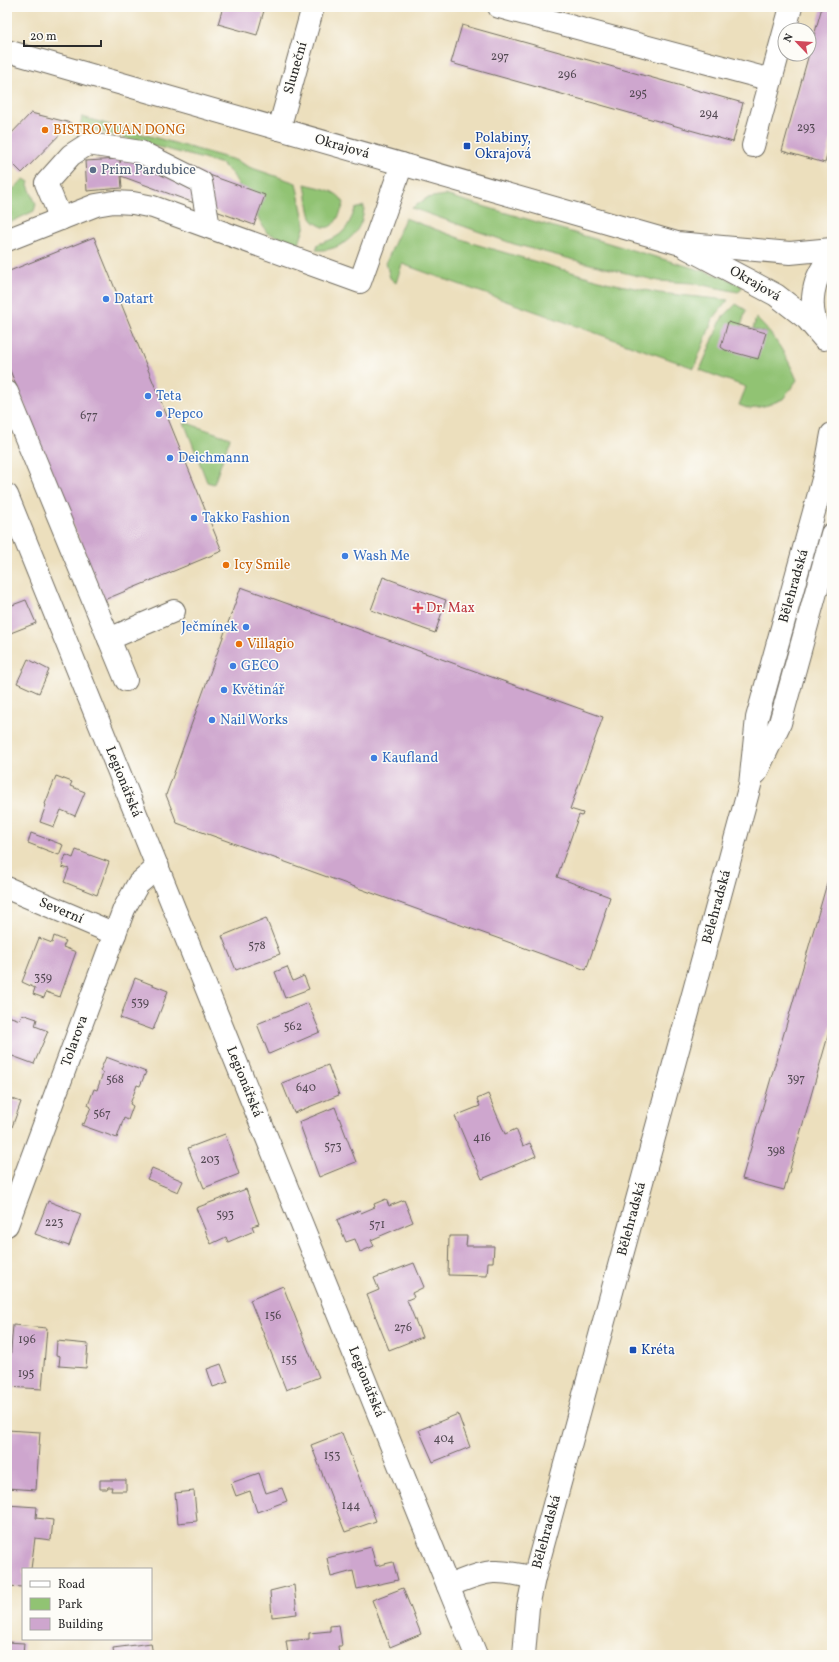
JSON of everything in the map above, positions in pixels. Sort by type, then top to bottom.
[{"type":"street","name":"Sluneční","points":[[279,129],[313,7]]},
{"type":"street","points":[[499,7],[771,80]]},
{"type":"street","points":[[752,146],[791,7]]},
{"type":"street","name":"Okrajová","points":[[10,55],[279,129],[677,243],[790,253],[832,249]]},
{"type":"street","points":[[61,219],[46,183],[71,155],[88,144],[141,152],[202,182],[209,228]]},
{"type":"street","points":[[7,240],[96,205],[114,202],[133,203],[153,207],[360,282],[402,164]]},
{"type":"street","name":"Okrajová","points":[[677,243],[776,295],[806,319],[830,348]]},
{"type":"street","points":[[830,348],[818,328],[814,317],[813,304],[817,280],[822,269],[832,257]]},
{"type":"street","points":[[7,392],[126,680]]},
{"type":"street","name":"Bělehradská","points":[[524,1655],[528,1607],[534,1578],[750,785],[757,718],[825,472],[832,434]]},
{"type":"street","name":"Legionářská","points":[[7,495],[476,1655]]},
{"type":"street","name":"Bělehradská","points":[[750,785],[780,723],[832,534]]},
{"type":"street","points":[[109,639],[174,611]]},
{"type":"street","name":"Tolarova","points":[[7,1225],[124,909],[138,884],[158,867]]},
{"type":"street","name":"Severní","points":[[7,888],[115,934]]},
{"type":"street","points":[[448,1586],[481,1574],[494,1572],[534,1578]]},
{"type":"green space","points":[[82,117],[235,160],[249,167],[296,183],[305,225],[299,244],[267,233],[233,175],[222,164],[80,126]]},
{"type":"green space","points":[[24,179],[29,182],[28,185],[36,204],[34,211],[7,224],[7,195]]},
{"type":"green space","points":[[305,184],[332,192],[341,198],[344,203],[336,220],[330,227],[321,226],[314,222],[311,218]]},
{"type":"green space","points":[[445,195],[724,277],[742,286],[741,290],[738,292],[692,283],[658,281],[514,244],[412,208],[427,198]]},
{"type":"green space","points":[[364,206],[360,224],[356,232],[350,238],[343,244],[334,248],[316,250],[318,244],[338,236],[346,228],[355,209]]},
{"type":"green space","points":[[405,218],[475,244],[606,282],[659,293],[728,300],[713,319],[694,368],[402,264],[396,283],[390,278],[386,263]]},
{"type":"green space","points":[[736,304],[746,310],[741,326],[766,333],[753,329],[756,318],[775,339],[789,363],[797,380],[783,399],[768,405],[750,409],[739,405],[746,387],[700,370],[722,318]]},
{"type":"green space","points":[[184,422],[230,438],[214,484],[207,482]]},
{"type":"building","points":[[223,7],[265,7],[257,35],[218,24]]},
{"type":"building","points":[[822,7],[832,7],[832,136],[825,163],[782,151],[807,62],[817,62],[817,25]]},
{"type":"building","points":[[462,25],[743,103],[733,142],[451,63]]},
{"type":"building","points":[[31,113],[71,123],[22,173],[7,158],[7,138]]},
{"type":"building","points":[[126,145],[265,195],[254,225],[121,176],[122,188],[87,191],[85,161],[120,159],[120,163]]},
{"type":"building","points":[[94,237],[222,551],[104,600],[7,363],[7,272]]},
{"type":"building","points":[[728,322],[766,333],[758,359],[725,350],[721,347]]},
{"type":"building","points":[[383,577],[446,600],[435,633],[371,610]]},
{"type":"building","points":[[241,587],[603,717],[570,809],[583,813],[582,816],[579,815],[557,877],[610,897],[586,970],[177,823],[166,795]]},
{"type":"building","points":[[26,600],[36,623],[8,634],[7,607]]},
{"type":"building","points":[[28,659],[49,670],[39,693],[17,683]]},
{"type":"building","points":[[56,776],[72,782],[70,786],[85,792],[75,816],[61,810],[54,827],[40,822]]},
{"type":"building","points":[[31,833],[63,845],[59,855],[28,843]]},
{"type":"building","points":[[76,850],[109,862],[97,895],[64,882],[69,869],[62,867],[66,855],[73,858]]},
{"type":"building","points":[[832,866],[832,1022],[784,1190],[742,1179]]},
{"type":"building","points":[[266,918],[280,954],[236,970],[222,936]]},
{"type":"building","points":[[54,936],[66,941],[63,947],[76,952],[60,997],[46,992],[44,998],[33,994],[35,988],[22,982],[39,938],[52,943]]},
{"type":"building","points":[[287,967],[293,981],[304,976],[309,989],[285,998],[275,972]]},
{"type":"building","points":[[135,978],[168,991],[153,1030],[120,1018]]},
{"type":"building","points":[[308,1003],[320,1032],[269,1054],[257,1024]]},
{"type":"building","points":[[22,1014],[37,1019],[35,1026],[48,1031],[34,1064],[7,1054],[8,1016],[20,1020]]},
{"type":"building","points":[[106,1057],[146,1072],[140,1086],[137,1085],[130,1104],[133,1106],[128,1120],[124,1118],[117,1138],[81,1125],[82,1123],[84,1124],[91,1107],[88,1105],[94,1089],[97,1090],[103,1073],[100,1071]]},
{"type":"building","points":[[328,1065],[339,1095],[294,1113],[282,1083]]},
{"type":"building","points":[[488,1094],[505,1134],[516,1129],[523,1146],[530,1143],[536,1156],[482,1179],[455,1116],[480,1106],[477,1099]]},
{"type":"building","points":[[7,1097],[21,1102],[7,1141]]},
{"type":"building","points":[[335,1107],[356,1162],[319,1177],[299,1122]]},
{"type":"building","points":[[225,1134],[239,1174],[204,1188],[188,1148]]},
{"type":"building","points":[[152,1168],[183,1181],[178,1192],[147,1179]]},
{"type":"building","points":[[246,1189],[259,1224],[252,1226],[254,1231],[228,1242],[226,1237],[211,1244],[196,1208]]},
{"type":"building","points":[[386,1199],[389,1206],[404,1200],[413,1222],[371,1240],[374,1246],[360,1252],[355,1239],[346,1242],[337,1220],[360,1210],[361,1213],[375,1207],[374,1204]]},
{"type":"building","points":[[48,1201],[81,1214],[69,1246],[35,1234]]},
{"type":"building","points":[[449,1236],[467,1236],[466,1246],[494,1246],[493,1262],[488,1262],[487,1276],[448,1275]]},
{"type":"building","points":[[414,1263],[424,1287],[412,1293],[414,1297],[407,1300],[422,1337],[389,1350],[367,1295],[379,1290],[374,1278]]},
{"type":"building","points":[[283,1286],[319,1377],[286,1390],[250,1300]]},
{"type":"building","points":[[13,1325],[47,1328],[42,1389],[8,1387]]},
{"type":"building","points":[[57,1341],[88,1344],[86,1368],[59,1366],[60,1356],[56,1355]]},
{"type":"building","points":[[221,1364],[228,1382],[213,1387],[207,1369]]},
{"type":"building","points":[[458,1414],[470,1447],[433,1462],[419,1430]]},
{"type":"building","points":[[7,1430],[40,1432],[36,1490],[7,1488]]},
{"type":"building","points":[[342,1433],[376,1521],[345,1532],[311,1445]]},
{"type":"building","points":[[259,1473],[266,1493],[282,1488],[287,1501],[257,1512],[250,1491],[236,1496],[231,1483]]},
{"type":"building","points":[[100,1480],[126,1480],[126,1491],[111,1491],[112,1487],[100,1489]]},
{"type":"building","points":[[194,1491],[197,1521],[178,1523],[175,1493]]},
{"type":"building","points":[[7,1505],[37,1507],[36,1518],[53,1520],[51,1540],[35,1538],[31,1568],[22,1568],[22,1587],[7,1586]]},
{"type":"building","points":[[371,1547],[376,1566],[393,1562],[398,1580],[357,1589],[353,1571],[331,1577],[327,1558]]},
{"type":"building","points":[[294,1585],[297,1614],[272,1617],[270,1591]]},
{"type":"building","points":[[403,1588],[421,1634],[390,1647],[372,1600]]},
{"type":"building","points":[[339,1625],[342,1646],[338,1646],[339,1655],[288,1654],[286,1641],[309,1639],[309,1633],[330,1631],[330,1626]]},
{"type":"building","points":[[7,1642],[24,1643],[23,1655],[7,1655]]},
{"type":"building","points":[[151,1643],[153,1655],[114,1655],[113,1648]]},
{"type":"place","name":"BISTRO YUAN DONG","points":[[45,130]]},
{"type":"place","name":"Polabiny, Okrajová","points":[[467,146]]},
{"type":"place","name":"Prim Pardubice","points":[[93,170]]},
{"type":"place","name":"Datart","points":[[106,299]]},
{"type":"place","name":"Teta","points":[[148,396]]},
{"type":"place","name":"Pepco","points":[[159,414]]},
{"type":"place","name":"Deichmann","points":[[170,458]]},
{"type":"place","name":"Takko Fashion","points":[[194,518]]},
{"type":"place","name":"Wash Me","points":[[345,556]]},
{"type":"place","name":"Icy Smile","points":[[226,565]]},
{"type":"place","name":"Dr. Max","points":[[418,608]]},
{"type":"place","name":"Ječmínek","points":[[246,627]]},
{"type":"place","name":"Villagio","points":[[239,644]]},
{"type":"place","name":"GECO","points":[[233,666]]},
{"type":"place","name":"Květinář","points":[[224,690]]},
{"type":"place","name":"Nail Works","points":[[212,720]]},
{"type":"place","name":"Kaufland","points":[[374,758]]},
{"type":"place","name":"Kréta","points":[[633,1350]]}]
